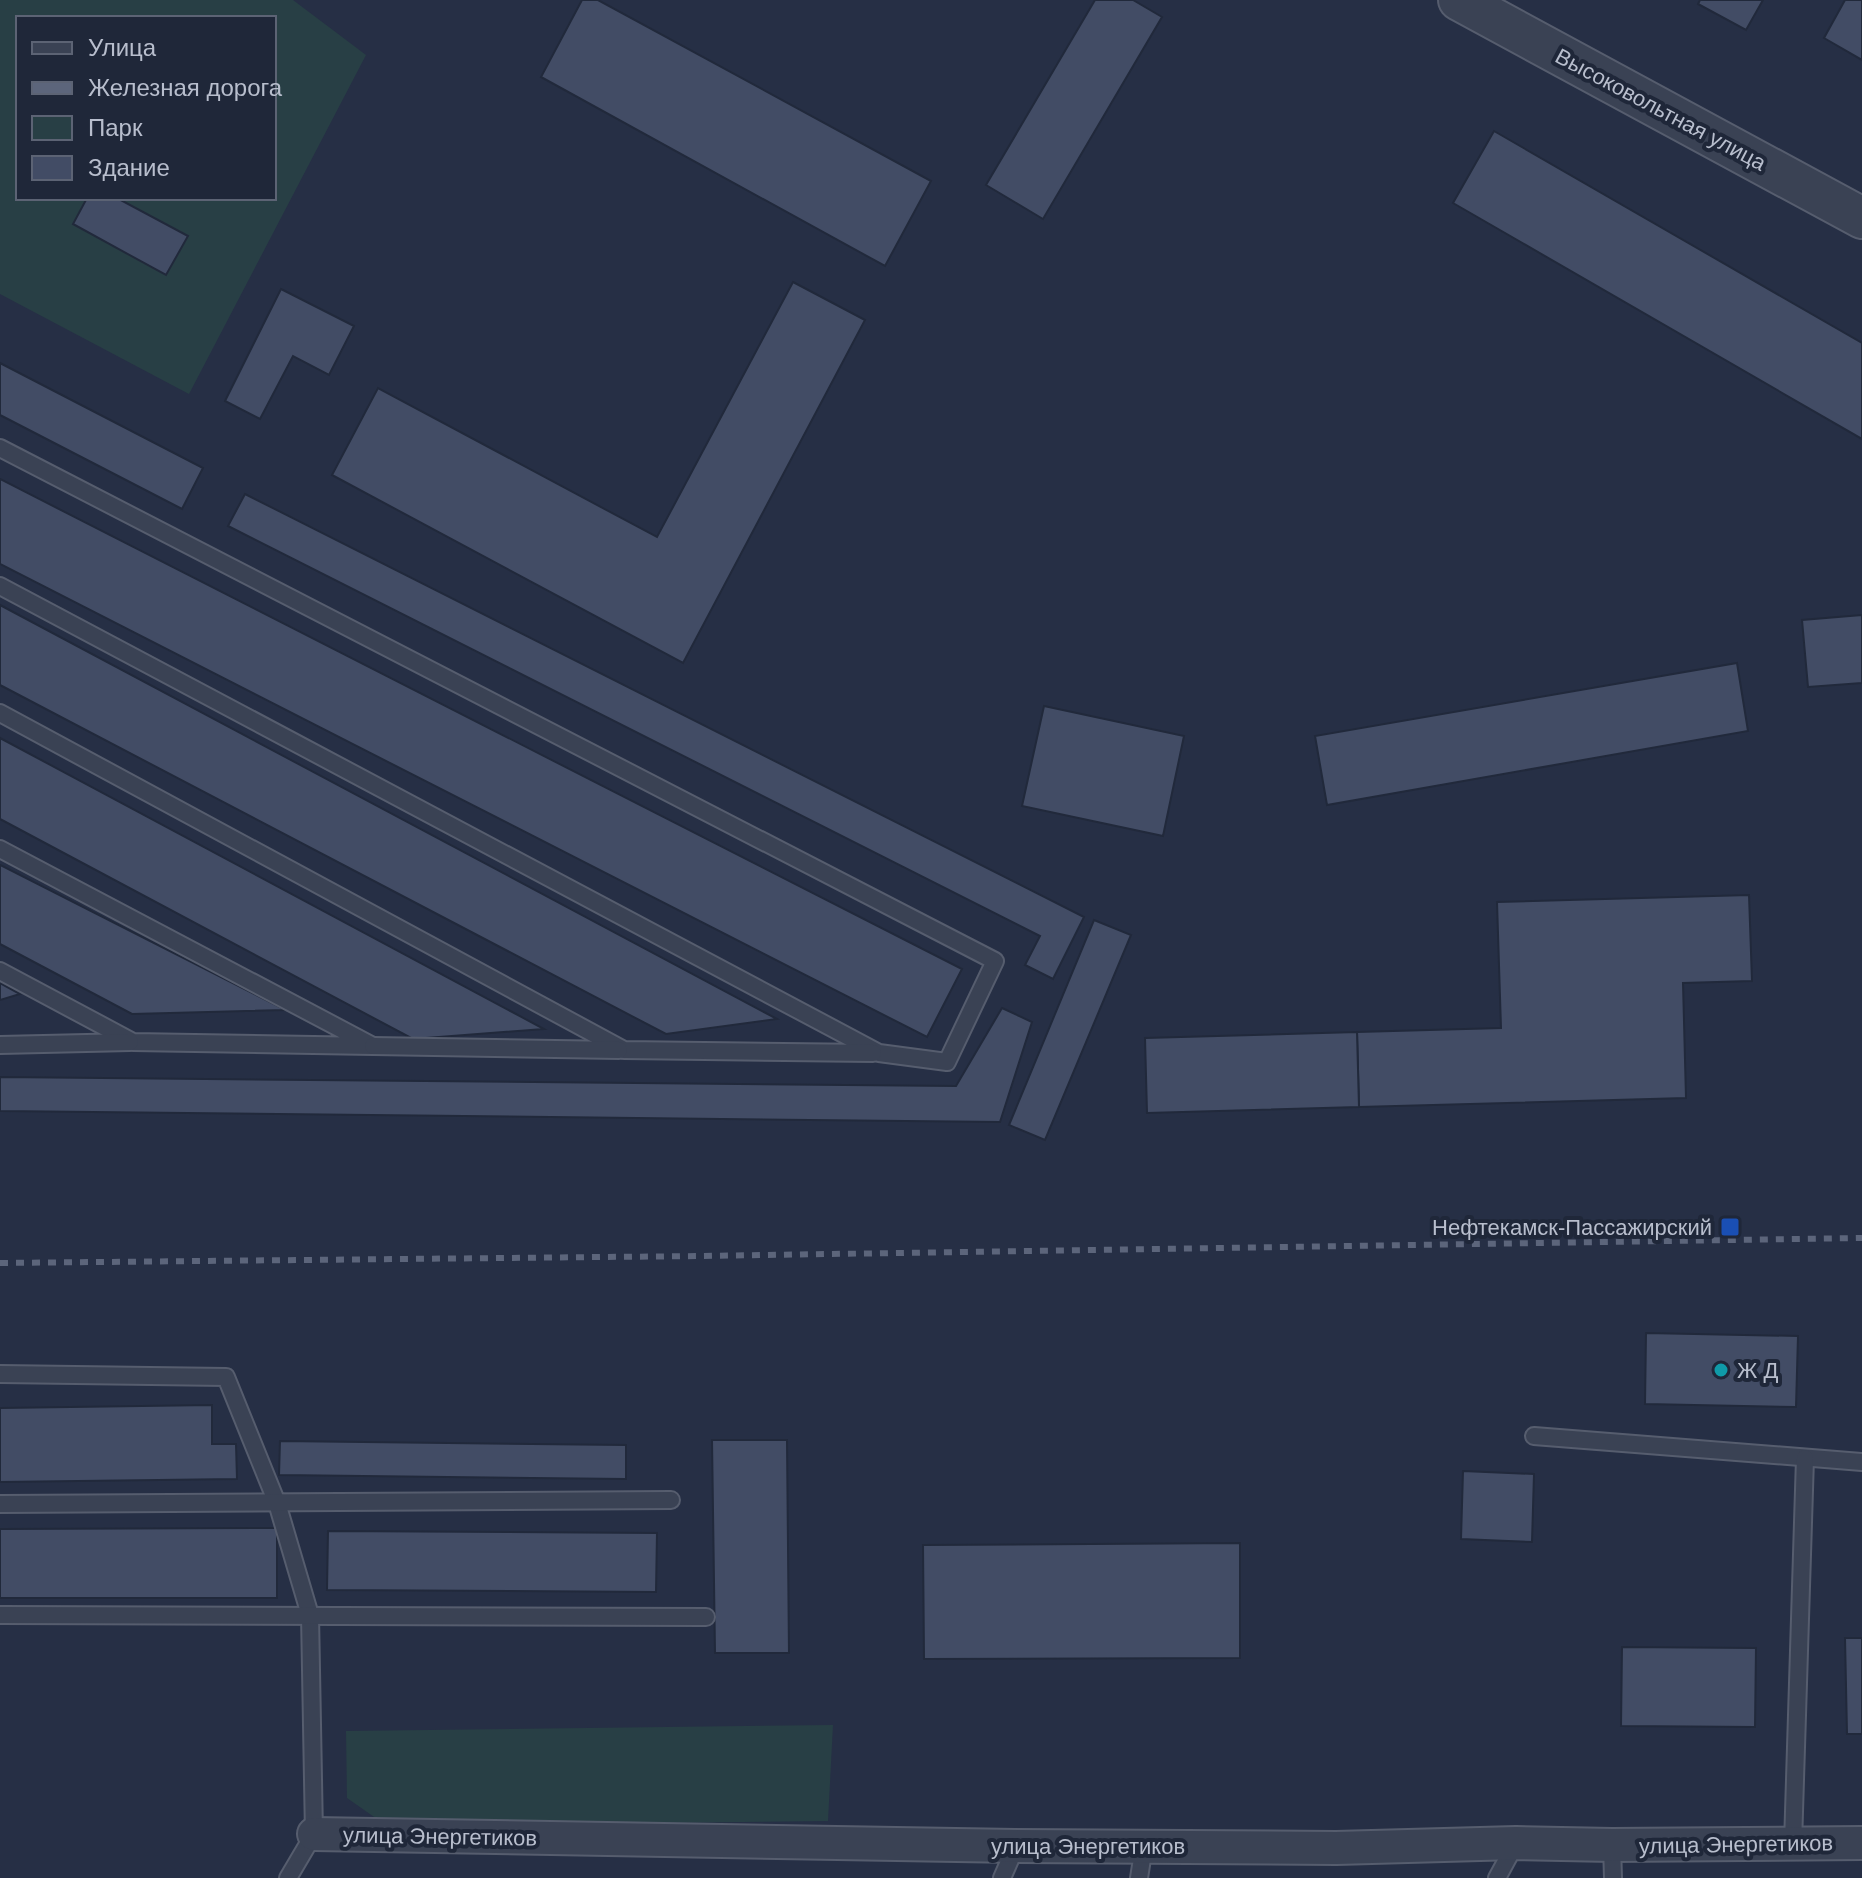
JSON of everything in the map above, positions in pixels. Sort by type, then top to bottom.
[{"type":"street","name":"Высоковольтная улица","points":[[1459,0],[1862,218]]},
{"type":"street","name":"улица Энергетиков","points":[[314,1834],[1336,1848],[1516,1843],[1862,1843]]},
{"type":"lane","points":[[0,448],[995,961],[947,1062],[879,1053],[133,1042],[0,1045]]},
{"type":"lane","points":[[0,586],[879,1053]]},
{"type":"lane","points":[[0,713],[624,1050]]},
{"type":"lane","points":[[0,849],[373,1046]]},
{"type":"lane","points":[[0,971],[133,1042]]},
{"type":"lane","points":[[0,1374],[226,1377],[277,1503],[310,1615],[314,1834],[288,1878]]},
{"type":"lane","points":[[1534,1436],[1862,1462]]},
{"type":"lane","points":[[1793,1844],[1805,1458]]},
{"type":"lane","points":[[0,1504],[671,1500]]},
{"type":"lane","points":[[0,1615],[706,1617]]},
{"type":"lane","points":[[1497,1878],[1516,1843]]},
{"type":"lane","points":[[1612,1845],[1613,1878]]},
{"type":"lane","points":[[1002,1878],[1016,1846]]},
{"type":"lane","points":[[1139,1878],[1144,1846]]},
{"type":"green space","points":[[0,0],[293,0],[366,55],[189,394],[0,294]]},
{"type":"green space","points":[[833,1725],[828,1821],[387,1826],[347,1798],[346,1731]]},
{"type":"building","points":[[582,0],[598,0],[931,181],[885,266],[541,77]]},
{"type":"building","points":[[1095,0],[1133,0],[1162,17],[1043,219],[986,185]]},
{"type":"building","points":[[1700,0],[1763,0],[1746,30],[1698,4]]},
{"type":"building","points":[[1845,0],[1862,0],[1862,60],[1824,38]]},
{"type":"building","points":[[1494,131],[1862,343],[1862,439],[1453,203]]},
{"type":"building","points":[[86,200],[121,200],[188,236],[166,275],[73,224]]},
{"type":"building","points":[[793,282],[865,320],[683,663],[332,475],[378,388],[657,537]]},
{"type":"building","points":[[281,289],[354,326],[329,375],[293,356],[260,419],[225,401]]},
{"type":"building","points":[[0,363],[203,468],[182,509],[0,415]]},
{"type":"building","points":[[0,479],[962,969],[927,1037],[0,564]]},
{"type":"building","points":[[245,494],[1084,917],[1053,979],[1025,965],[1040,936],[228,526]]},
{"type":"building","points":[[0,605],[777,1019],[666,1034],[0,685]]},
{"type":"building","points":[[1862,615],[1862,683],[1808,687],[1802,620]]},
{"type":"building","points":[[1737,663],[1748,731],[1327,805],[1315,736]]},
{"type":"building","points":[[1044,706],[1184,736],[1163,836],[1022,806]]},
{"type":"building","points":[[0,738],[544,1029],[413,1039],[0,819]]},
{"type":"building","points":[[0,865],[286,1010],[132,1014],[0,944]]},
{"type":"building","points":[[1749,895],[1752,981],[1683,983],[1686,1098],[1359,1107],[1357,1032],[1501,1028],[1497,902]]},
{"type":"building","points":[[1094,920],[1131,935],[1045,1140],[1009,1125]]},
{"type":"building","points":[[0,983],[20,994],[0,1000]]},
{"type":"building","points":[[1002,1008],[1032,1022],[1000,1122],[0,1111],[0,1077],[956,1086]]},
{"type":"building","points":[[1357,1032],[1359,1107],[1147,1113],[1145,1038]]},
{"type":"building","name":"Ж Д","points":[[1646,1333],[1798,1336],[1796,1407],[1645,1404]]},
{"type":"building","points":[[212,1405],[212,1444],[236,1444],[237,1479],[0,1482],[0,1408]]},
{"type":"building","points":[[712,1440],[787,1440],[789,1653],[715,1653]]},
{"type":"building","points":[[280,1441],[626,1445],[626,1479],[279,1475]]},
{"type":"building","points":[[1463,1471],[1534,1474],[1532,1542],[1461,1539]]},
{"type":"building","points":[[277,1528],[277,1598],[0,1598],[0,1529]]},
{"type":"building","points":[[328,1531],[657,1533],[656,1592],[327,1590]]},
{"type":"building","points":[[1240,1543],[1240,1658],[924,1659],[923,1545]]},
{"type":"building","points":[[1845,1638],[1862,1638],[1862,1734],[1847,1734]]},
{"type":"building","points":[[1622,1647],[1756,1648],[1755,1727],[1621,1726]]},
{"type":"railway","points":[[0,1263],[703,1256],[1862,1238]]},
{"type":"place","name":"Нефтекамск-Пассажирский","points":[[1730,1227]]},
{"type":"place","name":"Ж Д","points":[[1721,1370]]}]
